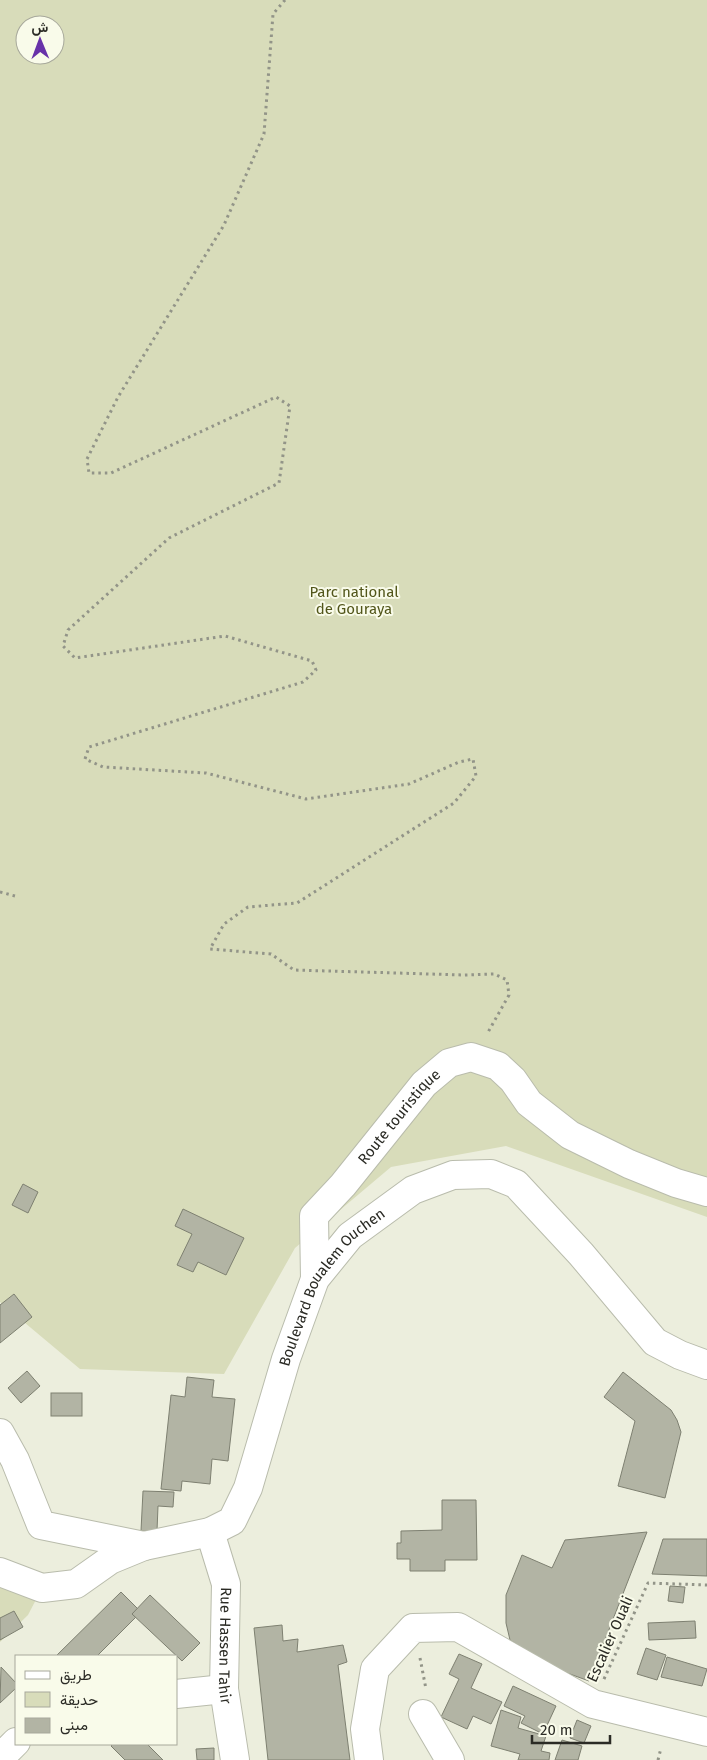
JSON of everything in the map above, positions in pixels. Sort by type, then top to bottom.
[{"type":"street","points":[[471,1057],[498,1066],[514,1080],[530,1102],[570,1135],[637,1167],[676,1183],[707,1192]]},
{"type":"street","name":"Route touristique","points":[[315,1278],[314,1216],[343,1185],[424,1084],[449,1063],[471,1057]]},
{"type":"street","name":"Boulevard Boualem Ouchen","points":[[0,1572],[42,1588],[76,1584],[110,1560],[144,1546],[210,1532],[232,1521],[248,1488],[286,1359],[315,1278],[350,1236],[413,1190],[453,1175],[491,1174],[516,1184],[581,1254],[655,1342],[680,1356],[707,1365]]},
{"type":"street","points":[[0,1433],[15,1460],[42,1525],[87,1536],[144,1546]]},
{"type":"street","name":"Rue Hassen Tahir","points":[[210,1532],[226,1584],[224,1689],[235,1760]]},
{"type":"street","points":[[369,1760],[365,1729],[376,1669],[414,1628],[458,1628],[593,1704],[707,1732]]},
{"type":"street","points":[[178,1694],[224,1689]]},
{"type":"street","points":[[423,1714],[450,1760]]},
{"type":"street","points":[[0,1758],[15,1743]]},
{"type":"path","points":[[285,0],[273,14],[264,134],[224,224],[118,396],[87,459],[89,473],[110,473],[276,397],[290,406],[279,484],[169,538],[68,630],[64,646],[75,658],[225,636],[312,661],[316,670],[303,682],[89,747],[86,759],[103,767],[206,774],[306,799],[409,784],[458,762],[473,759],[476,776],[454,803],[298,903],[248,907],[224,924],[210,949],[271,954],[294,970],[456,975],[494,974],[507,980],[509,995],[471,1057]]},
{"type":"path","points":[[0,892],[15,896]]},
{"type":"path","name":"Escalier Ouali","points":[[593,1704],[648,1583],[707,1585]]},
{"type":"path","points":[[414,1628],[427,1688],[423,1714]]},
{"type":"green space","name":"Parc national de Gouraya","points":[[0,0],[707,0],[707,1217],[506,1146],[391,1167],[295,1248],[224,1374],[80,1369],[0,1302]]},
{"type":"green space","points":[[0,1572],[42,1588],[28,1615],[0,1642]]},
{"type":"building","points":[[23,1184],[38,1192],[28,1213],[12,1205]]},
{"type":"building","points":[[183,1209],[244,1238],[226,1275],[198,1262],[193,1272],[177,1265],[192,1234],[175,1226]]},
{"type":"building","points":[[14,1294],[32,1317],[0,1343],[0,1305]]},
{"type":"building","points":[[27,1371],[40,1386],[21,1403],[8,1388]]},
{"type":"building","points":[[623,1372],[671,1410],[681,1432],[665,1498],[618,1486],[635,1421],[604,1397]]},
{"type":"building","points":[[187,1377],[214,1380],[212,1397],[235,1399],[228,1461],[212,1459],[210,1484],[182,1481],[181,1491],[161,1489],[171,1395],[185,1397]]},
{"type":"building","points":[[51,1393],[82,1393],[82,1416],[51,1416]]},
{"type":"building","points":[[143,1491],[174,1492],[173,1507],[158,1506],[157,1531],[141,1531]]},
{"type":"building","points":[[442,1500],[476,1500],[477,1560],[445,1560],[445,1571],[410,1571],[410,1559],[397,1559],[397,1543],[401,1543],[401,1531],[442,1530]]},
{"type":"building","points":[[647,1532],[589,1681],[559,1670],[510,1640],[506,1623],[506,1595],[522,1555],[552,1568],[565,1540]]},
{"type":"building","points":[[663,1539],[707,1539],[707,1576],[652,1574]]},
{"type":"building","points":[[670,1586],[685,1587],[683,1603],[668,1601]]},
{"type":"building","points":[[121,1592],[138,1609],[132,1614],[136,1617],[98,1655],[57,1655]]},
{"type":"building","points":[[150,1595],[200,1643],[182,1661],[178,1655],[176,1655],[132,1614]]},
{"type":"building","points":[[14,1611],[23,1627],[0,1640],[0,1618]]},
{"type":"building","points":[[695,1621],[696,1638],[649,1640],[648,1623]]},
{"type":"building","points":[[282,1625],[283,1641],[298,1639],[297,1652],[343,1645],[347,1662],[338,1665],[350,1760],[268,1760],[254,1628]]},
{"type":"building","points":[[646,1648],[666,1655],[657,1680],[637,1674]]},
{"type":"building","points":[[459,1654],[482,1664],[471,1688],[502,1702],[491,1724],[473,1716],[467,1729],[441,1717],[459,1679],[449,1674]]},
{"type":"building","points":[[667,1657],[707,1669],[702,1686],[661,1677]]},
{"type":"building","points":[[1,1667],[15,1682],[15,1689],[0,1703]]},
{"type":"building","points":[[513,1686],[556,1706],[543,1734],[521,1723],[525,1716],[504,1706]]},
{"type":"building","points":[[501,1710],[521,1717],[518,1728],[546,1736],[541,1751],[550,1753],[549,1760],[518,1760],[520,1754],[491,1746]]},
{"type":"building","points":[[577,1720],[591,1726],[584,1743],[570,1738]]},
{"type":"building","points":[[562,1740],[582,1746],[578,1760],[555,1760]]},
{"type":"building","points":[[148,1745],[163,1760],[125,1760],[111,1746]]},
{"type":"building","points":[[214,1748],[214,1760],[197,1760],[196,1749]]}]
